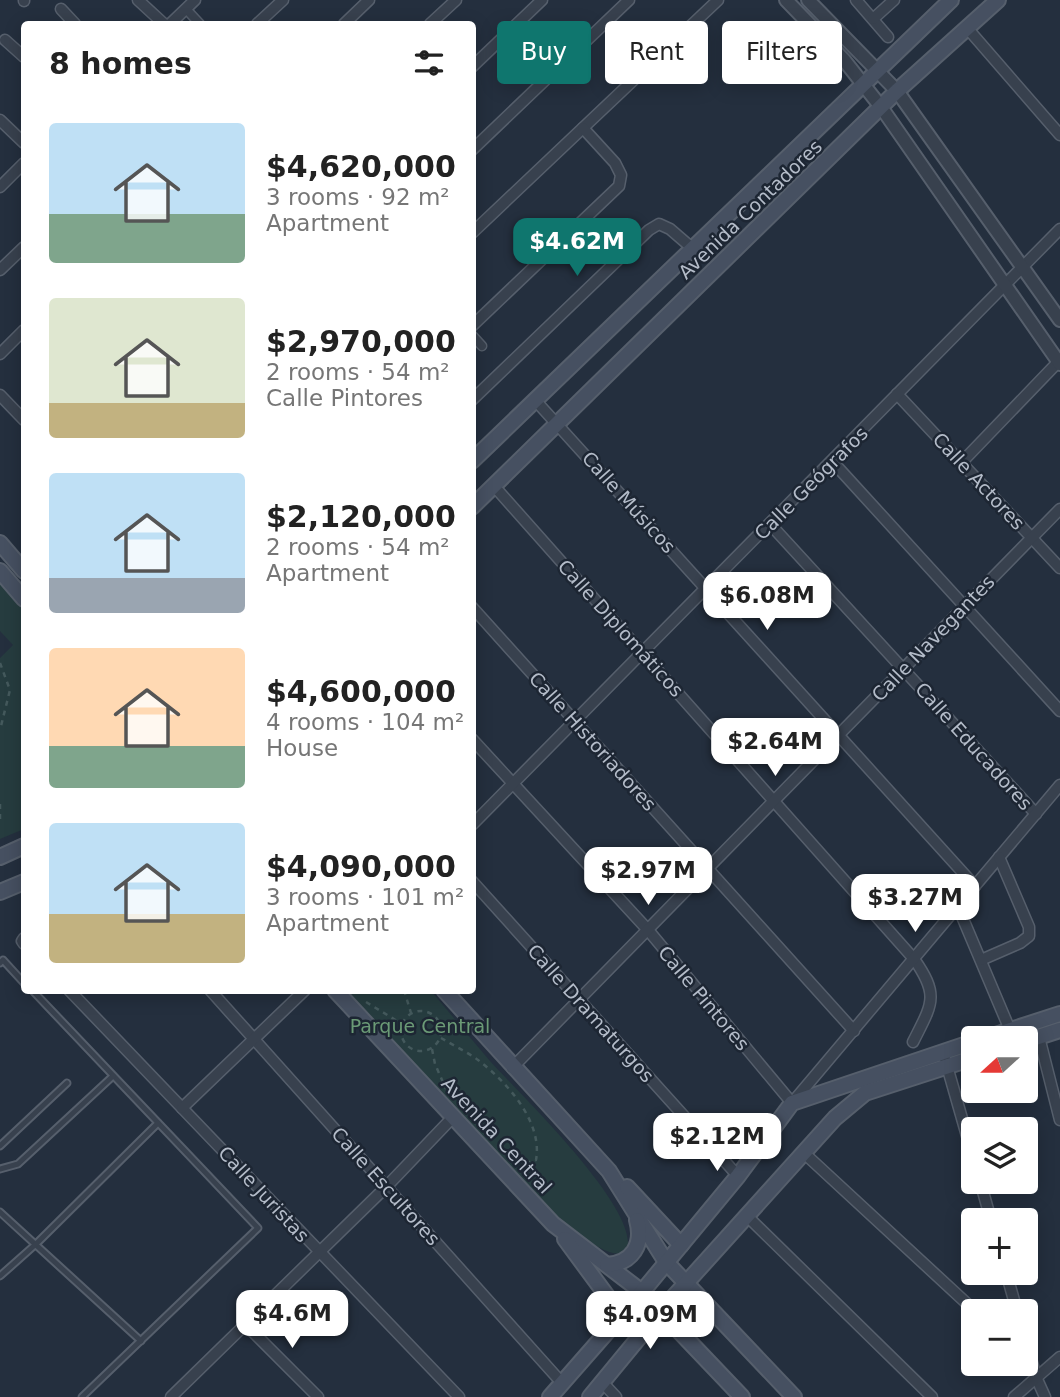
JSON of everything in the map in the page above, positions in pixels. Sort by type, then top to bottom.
[{"type":"main road","name":"Avenida Contadores","points":[[476,456],[951,0]]},
{"type":"main road","name":"Avenida Contadores","points":[[476,503],[897,91],[998,0]]},
{"type":"main road","points":[[0,543],[21,567]]},
{"type":"main road","points":[[0,571],[21,596]]},
{"type":"main road","points":[[0,857],[21,847]]},
{"type":"main road","points":[[0,892],[21,883]]},
{"type":"main road","name":"Avenida Central","points":[[339,994],[553,1224],[642,1292],[742,1397]]},
{"type":"main road","points":[[447,994],[512,1068],[681,1245]]},
{"type":"main road","points":[[1022,1026],[1060,1014]]},
{"type":"main road","points":[[1038,1037],[1060,1030]]},
{"type":"main road","points":[[550,1397],[738,1176],[792,1103],[961,1046]]},
{"type":"main road","points":[[590,1397],[660,1311],[835,1118],[865,1093],[961,1062]]},
{"type":"main road","points":[[609,1171],[666,1262],[794,1397]]},
{"type":"main road","points":[[607,1265],[626,1260],[639,1244],[638,1223],[631,1206]]},
{"type":"main road","points":[[553,1224],[621,1315]]},
{"type":"street","points":[[138,0],[161,21]]},
{"type":"street","points":[[173,21],[195,0]]},
{"type":"street","points":[[260,21],[283,0]]},
{"type":"street","points":[[347,21],[369,0]]},
{"type":"street","points":[[433,21],[456,0]]},
{"type":"street","points":[[476,63],[542,0]]},
{"type":"street","points":[[476,145],[629,0]]},
{"type":"street","points":[[476,229],[718,0]]},
{"type":"street","points":[[786,0],[844,60],[881,107],[1059,362],[961,463]]},
{"type":"street","points":[[808,0],[897,91],[1060,320]]},
{"type":"street","points":[[856,0],[888,37]]},
{"type":"street","points":[[873,19],[894,0]]},
{"type":"street","points":[[61,9],[72,21]]},
{"type":"street","points":[[186,9],[197,21]]},
{"type":"street","points":[[968,29],[1060,135]]},
{"type":"street","points":[[5,40],[21,54]]},
{"type":"street","points":[[0,120],[21,140]]},
{"type":"street","points":[[476,322],[619,186],[621,174],[615,163],[583,128]]},
{"type":"street","points":[[0,187],[21,166]]},
{"type":"street","points":[[476,396],[649,230],[659,224],[670,229],[692,248]]},
{"type":"street","name":"Calle Geógrafos","points":[[476,821],[1060,229]]},
{"type":"street","points":[[0,270],[21,250]]},
{"type":"street","points":[[0,354],[21,333]]},
{"type":"street","points":[[476,339],[482,346]]},
{"type":"street","name":"Calle Actores","points":[[897,394],[1060,568]]},
{"type":"street","points":[[0,395],[21,414]]},
{"type":"street","name":"Calle Músicos","points":[[535,400],[975,886]]},
{"type":"street","points":[[832,461],[1060,711]]},
{"type":"street","name":"Calle Diplomáticos","points":[[494,486],[914,959],[928,979],[932,992],[929,1010],[913,1042]]},
{"type":"street","name":"Calle Navegantes","points":[[512,1068],[1060,509]]},
{"type":"street","name":"Calle Educadores","points":[[770,524],[1036,814]]},
{"type":"street","name":"Calle Historiadores","points":[[476,611],[854,1031]]},
{"type":"street","name":"Calle Pintores","points":[[476,743],[648,930],[792,1103]]},
{"type":"street","points":[[792,1103],[1060,785]]},
{"type":"street","points":[[981,960],[1020,943],[1028,936],[1029,927],[999,857]]},
{"type":"street","name":"Calle Dramaturgos","points":[[476,885],[738,1176]]},
{"type":"street","points":[[958,907],[1008,1026]]},
{"type":"street","name":"Calle Juristas","points":[[73,994],[458,1397]]},
{"type":"street","name":"Calle Escultores","points":[[214,994],[562,1383]]},
{"type":"street","points":[[182,1108],[301,994]]},
{"type":"street","points":[[943,1052],[961,1117]]},
{"type":"street","points":[[1038,1056],[1060,1120]]},
{"type":"street","points":[[171,1397],[387,1186],[454,1116]]},
{"type":"street","points":[[804,1153],[962,1299]]},
{"type":"street","points":[[747,1216],[932,1397]]},
{"type":"street","points":[[245,1324],[313,1395]]},
{"type":"street","points":[[1014,1397],[1060,1357]]},
{"type":"street","points":[[1036,1377],[1045,1397]]},
{"type":"street","points":[[602,1382],[616,1397]]},
{"type":"lane","points":[[0,963],[3,960],[21,979]]},
{"type":"lane","points":[[36,994],[258,1228],[82,1397]]},
{"type":"lane","points":[[0,1169],[18,1164],[113,1076]]},
{"type":"lane","points":[[0,1146],[67,1083]]},
{"type":"lane","points":[[0,1276],[158,1123]]},
{"type":"lane","points":[[0,1212],[141,1341]]},
{"type":"path","points":[[0,663],[10,690],[0,730]]},
{"type":"path","points":[[0,804],[0,821]]},
{"type":"path","points":[[405,994],[411,1013]]},
{"type":"path","points":[[364,1001],[402,1024]]},
{"type":"path","points":[[411,1013],[432,1013],[441,1024],[441,1038],[432,1049],[411,1049],[402,1038],[402,1024],[411,1013]]},
{"type":"path","points":[[441,1038],[477,1059],[498,1076],[530,1121],[538,1150],[536,1160],[526,1163],[507,1156]]},
{"type":"path","points":[[432,1049],[435,1064],[452,1098]]},
{"type":"green space","points":[[0,584],[21,608],[21,830],[0,839],[0,658],[13,645],[0,631]]},
{"type":"green space","name":"Parque Central","points":[[349,994],[434,994],[593,1176],[612,1202],[624,1225],[628,1244],[620,1253],[603,1249],[578,1234],[538,1203]]}]
